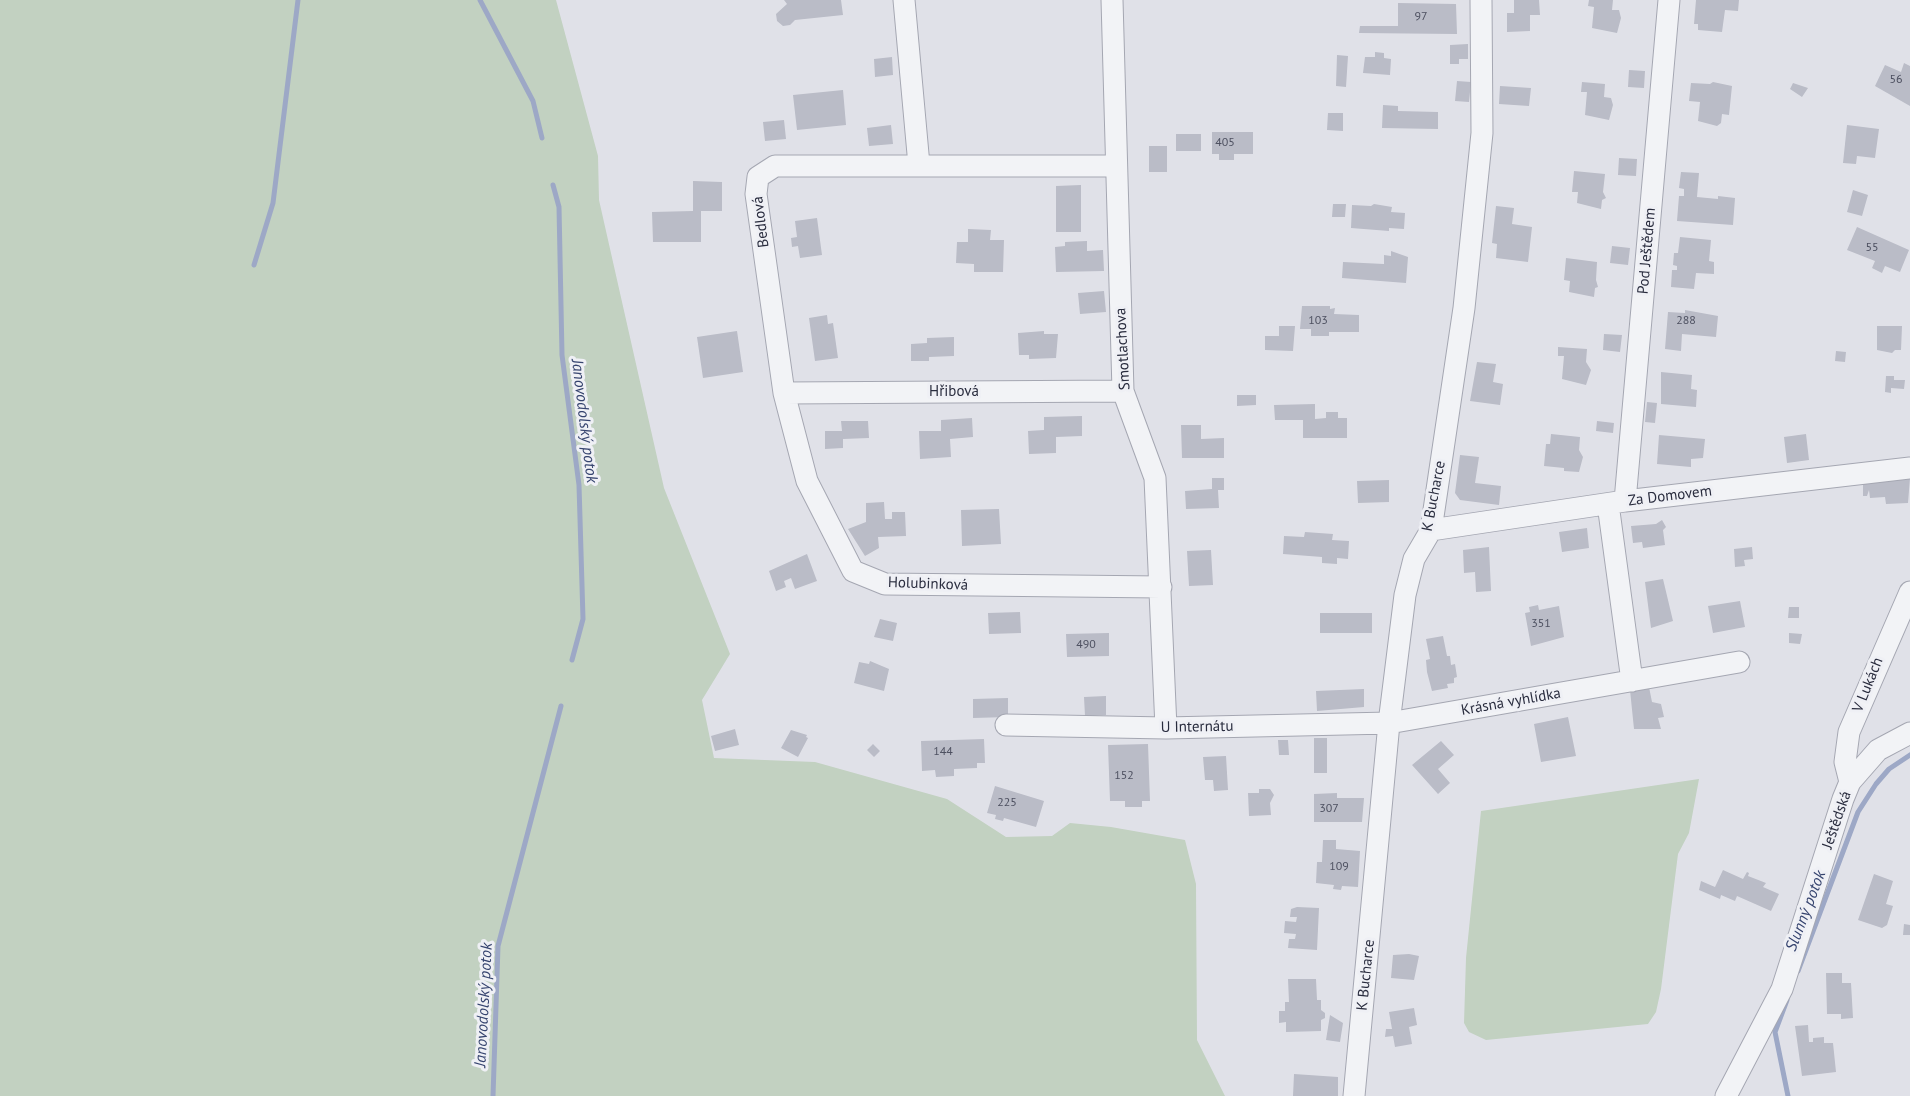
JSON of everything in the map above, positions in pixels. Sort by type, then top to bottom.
[{"type":"street","points":[[904,0],[919,165]]},
{"type":"street","name":"Smotlachova","points":[[1112,0],[1123,391],[1155,478],[1166,728]]},
{"type":"street","name":"K Bucharce","points":[[1354,1096],[1389,723],[1405,595],[1414,559],[1431,531],[1464,308],[1482,133],[1481,0]]},
{"type":"street","name":"Pod Ještědem","points":[[1616,502],[1669,0]]},
{"type":"street","name":"Bedlová","points":[[784,393],[756,194],[758,177],[775,166],[1116,166]]},
{"type":"street","name":"Hřibová","points":[[784,393],[1123,391]]},
{"type":"street","name":"Holubinková","points":[[784,393],[807,481],[853,571],[885,584],[1161,587]]},
{"type":"street","name":"Za Domovem","points":[[1431,531],[1616,502],[1910,468]]},
{"type":"street","points":[[1616,502],[1632,681]]},
{"type":"street","name":"V Lukách","points":[[1850,782],[1845,762],[1849,732],[1910,592]]},
{"type":"street","name":"Krásná vyhlídka","points":[[1389,723],[1739,662]]},
{"type":"street","name":"U Internátu","points":[[1006,725],[1166,728],[1389,723]]},
{"type":"street","name":"Ještědská","points":[[1726,1096],[1782,989],[1850,782],[1878,750],[1910,732]]},
{"type":"green space","points":[[0,0],[556,0],[598,156],[599,200],[664,488],[730,654],[702,700],[714,758],[815,762],[947,799],[1006,837],[1052,836],[1070,823],[1111,827],[1185,840],[1196,884],[1197,1040],[1225,1096],[0,1096]]},
{"type":"green space","points":[[1699,779],[1689,833],[1678,854],[1661,989],[1656,1012],[1648,1024],[1486,1040],[1469,1032],[1464,1023],[1466,958],[1481,811]]},
{"type":"building","points":[[784,0],[841,0],[843,15],[795,20],[790,25],[783,26],[777,21],[776,14],[787,4]]},
{"type":"building","points":[[1514,0],[1539,0],[1540,15],[1530,15],[1530,31],[1507,32],[1507,13],[1514,13]]},
{"type":"building","points":[[1589,0],[1613,0],[1612,10],[1619,10],[1621,18],[1617,33],[1592,28],[1594,7],[1588,6]]},
{"type":"building","points":[[1696,0],[1739,0],[1738,11],[1725,10],[1722,32],[1698,30],[1698,24],[1694,24]]},
{"type":"building","points":[[1398,3],[1456,4],[1457,34],[1359,33],[1360,26],[1398,26]]},
{"type":"building","points":[[1468,44],[1468,59],[1459,59],[1459,64],[1450,64],[1450,45]]},
{"type":"building","points":[[1375,52],[1384,53],[1384,58],[1391,59],[1390,75],[1363,73],[1365,57],[1375,57]]},
{"type":"building","points":[[1337,55],[1348,56],[1346,87],[1336,86]]},
{"type":"building","points":[[892,57],[893,75],[875,77],[874,59]]},
{"type":"building","points":[[1904,63],[1910,66],[1910,106],[1875,86],[1885,65],[1901,72]]},
{"type":"building","points":[[1629,70],[1645,71],[1644,88],[1628,87]]},
{"type":"building","points":[[1457,81],[1471,82],[1469,102],[1455,101]]},
{"type":"building","points":[[1582,82],[1605,84],[1604,97],[1611,98],[1613,105],[1609,120],[1585,115],[1587,92],[1581,92]]},
{"type":"building","points":[[1713,82],[1732,86],[1729,115],[1722,114],[1721,123],[1717,126],[1698,121],[1700,102],[1689,101],[1691,83],[1710,84]]},
{"type":"building","points":[[1793,83],[1808,88],[1802,97],[1790,89]]},
{"type":"building","points":[[1500,86],[1531,88],[1529,106],[1499,104]]},
{"type":"building","points":[[843,90],[846,125],[797,130],[793,95]]},
{"type":"building","points":[[1383,105],[1398,106],[1398,111],[1438,112],[1438,129],[1382,128]]},
{"type":"building","points":[[1328,113],[1343,113],[1343,131],[1327,130]]},
{"type":"building","points":[[784,120],[786,139],[765,141],[763,122]]},
{"type":"building","points":[[891,125],[893,144],[869,146],[867,128]]},
{"type":"building","points":[[1847,125],[1879,129],[1875,158],[1857,156],[1856,164],[1843,163]]},
{"type":"building","points":[[1212,132],[1253,132],[1253,154],[1234,154],[1234,160],[1219,160],[1219,154],[1212,154]]},
{"type":"building","points":[[1176,134],[1201,134],[1201,151],[1176,151]]},
{"type":"building","points":[[1149,146],[1167,146],[1167,172],[1149,172]]},
{"type":"building","points":[[1619,158],[1637,159],[1636,176],[1618,175]]},
{"type":"building","points":[[1574,171],[1605,174],[1603,192],[1606,198],[1602,200],[1601,209],[1577,203],[1578,192],[1572,192]]},
{"type":"building","points":[[1681,172],[1699,173],[1697,197],[1735,198],[1733,225],[1677,221],[1679,196],[1684,196],[1684,189],[1679,188]]},
{"type":"building","points":[[693,181],[722,182],[722,211],[701,211],[701,242],[653,242],[652,212],[693,211]]},
{"type":"building","points":[[1081,185],[1081,232],[1056,232],[1056,186]]},
{"type":"building","points":[[1853,190],[1868,195],[1862,216],[1847,212]]},
{"type":"building","points":[[1333,204],[1346,204],[1345,217],[1332,217]]},
{"type":"building","points":[[1374,204],[1392,207],[1391,212],[1405,213],[1404,229],[1389,228],[1389,231],[1351,228],[1352,205],[1371,206]]},
{"type":"building","points":[[1496,206],[1514,208],[1512,224],[1532,227],[1528,262],[1496,258],[1497,244],[1492,243]]},
{"type":"building","points":[[817,218],[822,255],[800,258],[798,246],[792,247],[791,238],[797,237],[795,221]]},
{"type":"building","points":[[1857,227],[1909,250],[1900,272],[1885,266],[1882,273],[1872,268],[1875,261],[1847,250]]},
{"type":"building","points":[[968,229],[991,230],[990,240],[1004,240],[1003,272],[974,272],[974,264],[956,263],[957,242],[968,242]]},
{"type":"building","points":[[1680,237],[1711,240],[1709,261],[1714,262],[1714,274],[1696,273],[1694,289],[1671,287],[1672,270],[1677,270],[1677,266],[1673,265],[1674,253],[1678,253]]},
{"type":"building","points":[[1087,241],[1087,251],[1103,250],[1104,271],[1056,272],[1055,247],[1065,246],[1065,242]]},
{"type":"building","points":[[1612,246],[1630,248],[1628,265],[1610,263]]},
{"type":"building","points":[[1391,251],[1408,257],[1406,283],[1342,278],[1343,262],[1384,264],[1384,255],[1391,256]]},
{"type":"building","points":[[1566,258],[1597,262],[1598,287],[1595,288],[1594,297],[1569,292],[1570,281],[1564,280]]},
{"type":"building","points":[[1104,291],[1106,312],[1080,314],[1078,293]]},
{"type":"building","points":[[1302,306],[1330,306],[1330,309],[1335,308],[1334,314],[1359,315],[1359,332],[1329,332],[1329,336],[1311,336],[1311,329],[1300,329]]},
{"type":"building","points":[[1685,310],[1718,316],[1716,337],[1682,334],[1681,351],[1665,349],[1668,312],[1685,313]]},
{"type":"building","points":[[827,315],[828,324],[833,323],[838,358],[815,361],[809,318]]},
{"type":"building","points":[[1279,326],[1295,326],[1293,351],[1265,350],[1265,336],[1279,336]]},
{"type":"building","points":[[1877,326],[1902,326],[1901,350],[1895,350],[1892,353],[1877,350]]},
{"type":"building","points":[[737,331],[743,372],[703,378],[697,337]]},
{"type":"building","points":[[1044,331],[1044,334],[1058,334],[1056,358],[1029,359],[1029,355],[1019,355],[1018,333]]},
{"type":"building","points":[[1604,334],[1622,335],[1620,352],[1603,350]]},
{"type":"building","points":[[954,337],[954,356],[929,357],[929,361],[911,361],[911,344],[927,343],[927,338]]},
{"type":"building","points":[[1558,347],[1587,349],[1586,362],[1591,370],[1586,385],[1562,379],[1564,356],[1558,356]]},
{"type":"building","points":[[1836,351],[1846,352],[1845,362],[1835,361]]},
{"type":"building","points":[[1477,362],[1496,364],[1493,382],[1503,384],[1500,405],[1470,401]]},
{"type":"building","points":[[1661,372],[1692,375],[1691,389],[1697,390],[1696,407],[1661,404]]},
{"type":"building","points":[[1886,376],[1894,376],[1894,380],[1905,380],[1904,389],[1891,388],[1891,393],[1885,392]]},
{"type":"building","points":[[1237,395],[1256,395],[1256,405],[1237,406]]},
{"type":"building","points":[[1647,402],[1657,403],[1655,423],[1645,422]]},
{"type":"building","points":[[1315,404],[1315,419],[1326,418],[1326,412],[1338,412],[1338,418],[1347,418],[1347,438],[1303,438],[1303,420],[1275,420],[1274,405]]},
{"type":"building","points":[[1082,416],[1082,436],[1056,437],[1056,453],[1029,454],[1028,431],[1044,430],[1044,417]]},
{"type":"building","points":[[972,418],[973,437],[950,439],[951,457],[920,459],[919,431],[941,431],[941,420]]},
{"type":"building","points":[[841,421],[868,421],[869,438],[843,439],[843,448],[825,449],[825,431],[842,431]]},
{"type":"building","points":[[1597,421],[1614,423],[1613,433],[1596,431]]},
{"type":"building","points":[[1181,425],[1201,425],[1201,439],[1224,438],[1224,458],[1182,458]]},
{"type":"building","points":[[1551,434],[1580,437],[1579,450],[1583,457],[1579,472],[1544,466],[1546,444],[1550,444]]},
{"type":"building","points":[[1806,434],[1809,460],[1787,463],[1784,437]]},
{"type":"building","points":[[1659,435],[1705,439],[1703,458],[1691,459],[1691,467],[1657,464]]},
{"type":"building","points":[[1460,455],[1479,457],[1475,483],[1501,486],[1499,505],[1460,500],[1455,493]]},
{"type":"building","points":[[1212,478],[1224,478],[1224,490],[1218,490],[1219,508],[1186,509],[1185,491],[1212,489]]},
{"type":"building","points":[[1910,478],[1908,503],[1886,504],[1885,497],[1870,498],[1869,490],[1867,496],[1863,496],[1863,480]]},
{"type":"building","points":[[1389,480],[1389,502],[1358,503],[1357,481]]},
{"type":"building","points":[[884,502],[885,519],[892,519],[892,512],[905,512],[906,536],[878,537],[879,548],[865,556],[848,529],[866,522],[866,503]]},
{"type":"building","points":[[999,509],[1001,544],[962,546],[961,510]]},
{"type":"building","points":[[1662,520],[1666,527],[1663,530],[1665,545],[1643,548],[1642,542],[1633,543],[1631,526],[1656,524]]},
{"type":"building","points":[[1587,528],[1589,548],[1562,552],[1559,532]]},
{"type":"building","points":[[1305,532],[1333,534],[1332,540],[1349,541],[1348,559],[1337,558],[1337,564],[1322,563],[1322,557],[1283,554],[1284,536],[1304,537]]},
{"type":"building","points":[[1489,547],[1491,591],[1476,592],[1475,572],[1464,573],[1463,550]]},
{"type":"building","points":[[1752,547],[1753,559],[1744,560],[1745,566],[1735,567],[1734,549]]},
{"type":"building","points":[[1211,550],[1213,585],[1189,586],[1187,551]]},
{"type":"building","points":[[807,554],[817,581],[795,589],[791,578],[784,581],[786,587],[776,591],[769,571]]},
{"type":"building","points":[[1663,579],[1673,621],[1651,628],[1645,582]]},
{"type":"building","points":[[1740,601],[1745,627],[1713,633],[1708,606]]},
{"type":"building","points":[[1538,605],[1539,610],[1559,606],[1564,637],[1531,646],[1525,613],[1530,612],[1529,607]]},
{"type":"building","points":[[1789,607],[1799,607],[1799,618],[1788,618]]},
{"type":"building","points":[[1020,612],[1021,633],[989,634],[988,613]]},
{"type":"building","points":[[1320,613],[1372,613],[1372,633],[1320,633]]},
{"type":"building","points":[[880,619],[897,623],[893,641],[874,637]]},
{"type":"building","points":[[1109,633],[1109,656],[1067,657],[1066,634]]},
{"type":"building","points":[[1789,633],[1802,634],[1800,644],[1789,643]]},
{"type":"building","points":[[1443,636],[1447,656],[1450,656],[1451,665],[1455,664],[1457,677],[1454,678],[1454,683],[1447,684],[1448,688],[1432,691],[1427,672],[1426,660],[1430,659],[1426,639]]},
{"type":"building","points":[[870,661],[889,669],[884,691],[854,683],[859,662],[869,664]]},
{"type":"building","points":[[1649,687],[1652,702],[1661,704],[1664,717],[1658,718],[1661,729],[1634,729],[1630,690]]},
{"type":"building","points":[[1364,689],[1364,707],[1317,711],[1316,691]]},
{"type":"building","points":[[1106,696],[1106,715],[1085,716],[1084,697]]},
{"type":"building","points":[[1008,698],[1008,717],[973,718],[973,699]]},
{"type":"building","points":[[1568,717],[1576,756],[1541,762],[1534,724]]},
{"type":"building","points":[[735,729],[739,745],[715,751],[711,736]]},
{"type":"building","points":[[791,730],[807,735],[808,738],[798,757],[781,748]]},
{"type":"building","points":[[1314,738],[1327,738],[1327,773],[1314,773]]},
{"type":"building","points":[[984,739],[985,763],[977,763],[977,768],[954,769],[954,776],[936,777],[935,770],[922,771],[921,741]]},
{"type":"building","points":[[1278,740],[1288,740],[1289,755],[1279,755]]},
{"type":"building","points":[[1441,741],[1454,755],[1438,769],[1450,783],[1438,794],[1412,765]]},
{"type":"building","points":[[873,744],[880,751],[874,757],[867,750]]},
{"type":"building","points":[[1148,744],[1150,801],[1142,801],[1142,807],[1125,807],[1125,801],[1110,801],[1108,745]]},
{"type":"building","points":[[1226,756],[1228,790],[1214,791],[1213,780],[1205,780],[1203,757]]},
{"type":"building","points":[[995,786],[1044,801],[1036,827],[1004,818],[1003,821],[995,819],[996,815],[987,813]]},
{"type":"building","points":[[1259,789],[1270,789],[1274,795],[1270,803],[1271,815],[1249,816],[1248,793],[1259,793]]},
{"type":"building","points":[[1337,793],[1337,798],[1364,798],[1362,822],[1314,822],[1314,794]]},
{"type":"building","points":[[1323,840],[1336,840],[1336,849],[1360,851],[1358,887],[1342,886],[1341,890],[1333,889],[1334,885],[1316,883],[1317,862],[1322,862]]},
{"type":"building","points":[[1723,870],[1743,879],[1747,872],[1748,876],[1766,883],[1763,887],[1779,894],[1771,911],[1737,896],[1735,901],[1721,895],[1720,899],[1699,890],[1701,881],[1715,887]]},
{"type":"building","points":[[1874,874],[1893,881],[1886,904],[1893,906],[1887,925],[1882,928],[1858,920]]},
{"type":"building","points":[[1319,908],[1317,950],[1288,948],[1289,939],[1295,939],[1296,934],[1284,933],[1285,921],[1296,922],[1297,917],[1290,917],[1291,909]]},
{"type":"building","points":[[1904,924],[1910,925],[1910,935],[1903,935]]},
{"type":"building","points":[[1393,955],[1419,956],[1414,980],[1391,978]]},
{"type":"building","points":[[1826,973],[1842,973],[1842,983],[1851,983],[1853,1018],[1841,1019],[1841,1014],[1827,1014]]},
{"type":"building","points":[[1288,979],[1316,979],[1317,1000],[1321,1000],[1321,1010],[1325,1013],[1325,1018],[1321,1020],[1321,1031],[1286,1032],[1286,1022],[1279,1023],[1279,1011],[1285,1011],[1285,1002],[1289,1002]]},
{"type":"building","points":[[1414,1008],[1417,1025],[1409,1027],[1412,1044],[1395,1047],[1393,1036],[1385,1037],[1386,1029],[1392,1029],[1389,1012]]},
{"type":"building","points":[[1330,1015],[1343,1023],[1340,1042],[1326,1040]]},
{"type":"building","points":[[1808,1025],[1809,1042],[1813,1042],[1813,1038],[1824,1037],[1824,1043],[1833,1043],[1836,1072],[1802,1076],[1795,1026]]},
{"type":"building","points":[[1294,1074],[1338,1077],[1338,1096],[1293,1096]]},
{"type":"waterway","points":[[254,265],[273,203],[298,0]]},
{"type":"waterway","name":"Janovodolský potok","points":[[480,0],[533,101],[542,138]]},
{"type":"waterway","name":"Janovodolský potok","points":[[553,185],[559,207],[562,355],[579,485],[583,619],[572,660]]},
{"type":"waterway","name":"Janovodolský potok","points":[[493,1096],[498,946],[561,706]]},
{"type":"waterway","name":"Slunný potok","points":[[1798,971],[1858,812],[1889,769],[1910,755]]},
{"type":"waterway","name":"Slunný potok","points":[[1787,1000],[1775,1032],[1788,1096]]}]
